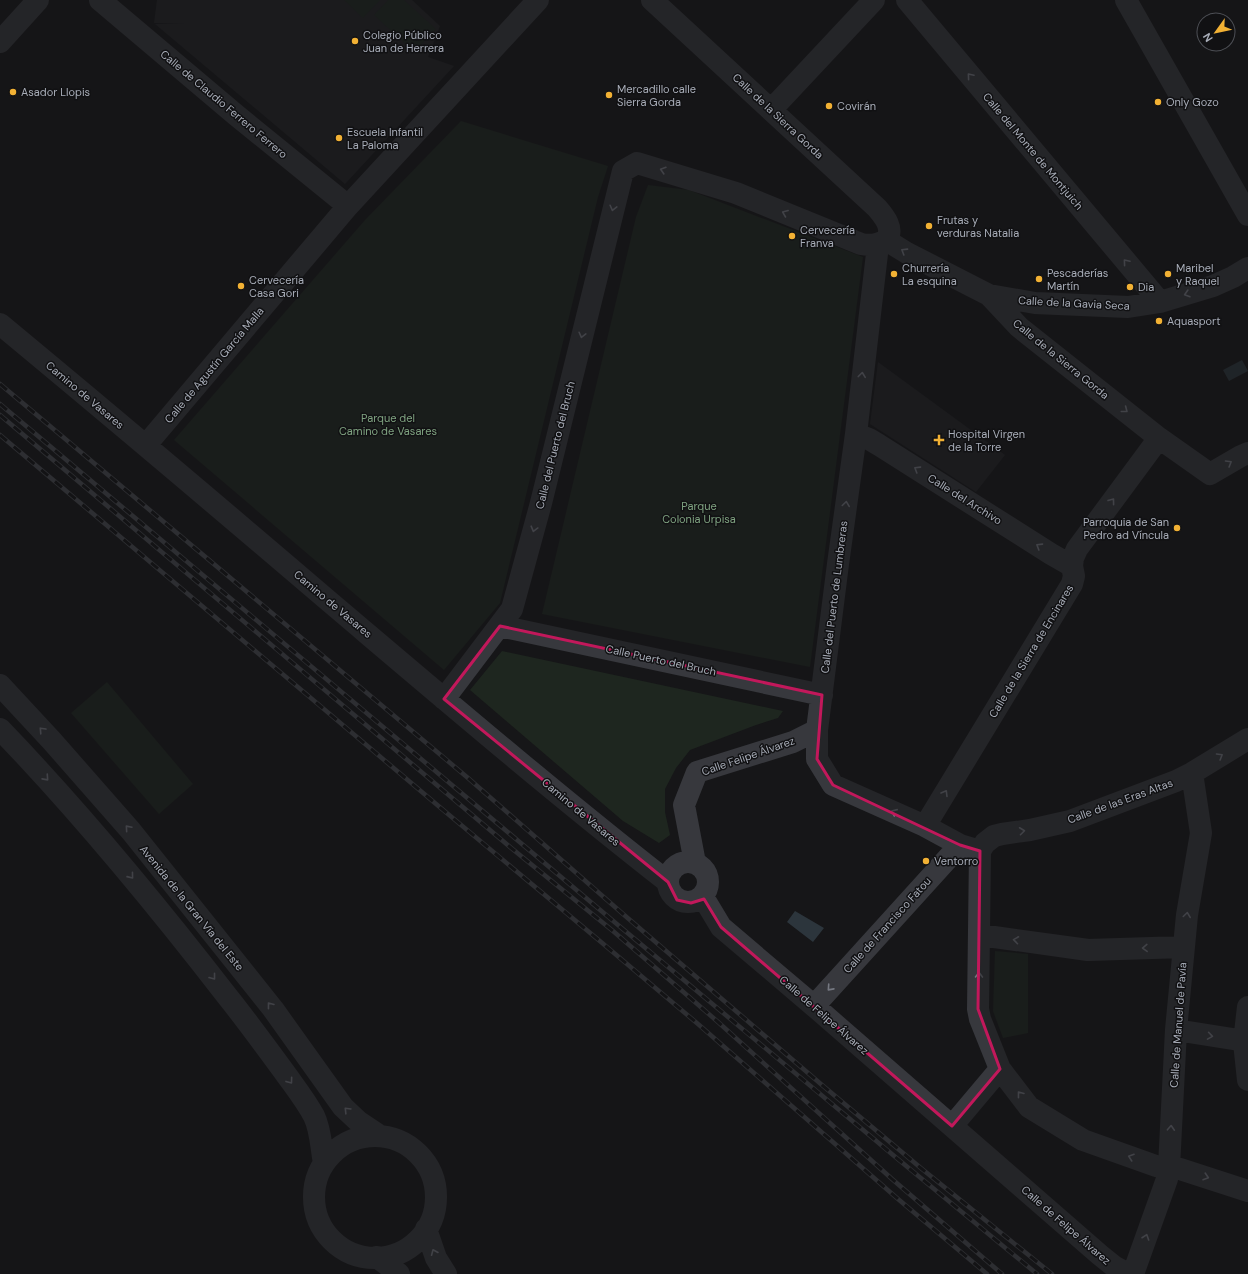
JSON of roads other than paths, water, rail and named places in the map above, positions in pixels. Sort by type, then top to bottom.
[{"type":"street","points":[[0,42],[38,0]]},
{"type":"street","name":"Calle de Claudio Ferrero Ferrero","points":[[100,0],[236,116],[348,206]]},
{"type":"street","name":"Calle de Agustín García Malla","points":[[146,445],[348,206],[538,0]]},
{"type":"street","name":"Calle de la Sierra Gorda","points":[[623,171],[637,163],[736,193],[869,246],[882,242],[889,237],[890,233],[885,218],[877,208],[652,0]]},
{"type":"street","points":[[771,110],[874,0]]},
{"type":"street","name":"Calle del Monte de Montjuich","points":[[906,0],[1160,302]]},
{"type":"street","points":[[1126,0],[1248,215]]},
{"type":"street","name":"Calle del Puerto del Bruch","points":[[444,699],[512,609],[541,503],[623,171]]},
{"type":"street","name":"Calle de la Sierra Gorda","points":[[882,242],[907,253],[989,295],[1019,327],[1160,438],[1210,474],[1241,456],[1248,454]]},
{"type":"street","name":"Calle del Puerto de Lumbreras","points":[[882,242],[837,572],[818,730],[817,759],[833,785],[925,826],[960,845],[983,847]]},
{"type":"street","name":"Calle de la Gavia Seca","points":[[989,295],[1035,302],[1128,307],[1160,302],[1213,286],[1248,268]]},
{"type":"street","name":"Camino de Vasares","points":[[0,324],[146,445],[444,699],[622,846],[668,882]]},
{"type":"street","name":"Calle del Archivo","points":[[856,434],[880,445],[1072,566]]},
{"type":"street","name":"Calle de la Sierra de Encinares","points":[[925,826],[1072,584],[1074,576],[1072,566],[1073,558],[1077,549],[1160,438]]},
{"type":"street","name":"Calle Puerto del Bruch","points":[[500,626],[822,695]]},
{"type":"street","name":"Avenida de la Gran Vía del Este","points":[[0,685],[52,741],[131,831],[273,1009],[343,1107],[359,1122],[378,1134]]},
{"type":"street","points":[[0,729],[109,849],[250,1026],[302,1097],[314,1116],[319,1131],[324,1163]]},
{"type":"street","name":"Calle Felipe Álvarez","points":[[695,863],[684,805],[697,772],[793,742],[818,730]]},
{"type":"street","name":"Calle de las Eras Altas","points":[[983,847],[994,836],[1030,830],[1070,820],[1176,781],[1248,739]]},
{"type":"street","name":"Calle de Manuel de Pavía","points":[[1133,1274],[1169,1167],[1176,1030],[1187,914],[1201,833],[1192,773]]},
{"type":"street","name":"Calle de Francisco Fatou","points":[[814,1006],[960,845]]},
{"type":"street","points":[[983,847],[978,1009],[980,1019],[1000,1069],[1029,1107],[1083,1140],[1156,1166],[1180,1169],[1248,1191]]},
{"type":"street","points":[[682,862],[695,863],[706,871],[709,884],[707,891],[698,901],[691,903],[677,900],[669,889],[669,875],[676,865],[682,862]]},
{"type":"street","name":"Calle de Felipe Álvarez","points":[[703,897],[721,927],[1100,1255],[1115,1267],[1128,1274]]},
{"type":"street","points":[[980,935],[1088,950],[1184,947]]},
{"type":"street","points":[[1248,1007],[1244,1042],[1248,1080]]},
{"type":"street","points":[[1176,1030],[1244,1042]]},
{"type":"street","points":[[952,1126],[1000,1069]]},
{"type":"street","points":[[378,1134],[393,1138],[408,1145],[424,1158],[434,1178],[437,1194],[434,1213],[426,1229],[417,1240],[406,1249],[392,1256],[377,1258],[362,1257],[340,1248],[324,1231],[317,1216],[313,1198],[316,1177],[324,1163],[334,1151],[348,1142],[378,1134]]},
{"type":"street","points":[[426,1229],[436,1258],[446,1274]]},
{"type":"street","points":[[377,1258],[399,1274]]},
{"type":"railway","points":[[0,384],[468,778],[822,1085],[922,1169],[1052,1274]]},
{"type":"railway","points":[[0,404],[618,925],[1037,1274]]},
{"type":"railway","points":[[0,415],[510,847],[613,931],[718,1022],[892,1179],[1002,1274]]},
{"type":"railway","points":[[0,435],[698,1024],[898,1199],[987,1274]]},
{"type":"place","name":"Colegio Público Juan de Herrera","points":[[355,41]]},
{"type":"place","name":"Asador Llopis","points":[[13,92]]},
{"type":"place","name":"Mercadillo calle Sierra Gorda","points":[[609,95]]},
{"type":"place","name":"Only Gozo","points":[[1158,102]]},
{"type":"place","name":"Covirán","points":[[829,106]]},
{"type":"place","name":"Escuela Infantil La Paloma","points":[[339,138]]},
{"type":"place","name":"Frutas y verduras Natalia","points":[[929,226]]},
{"type":"place","name":"Cervecería Franva","points":[[792,236]]},
{"type":"place","name":"Churrería La esquina","points":[[894,274]]},
{"type":"place","name":"Maribel y Raquel","points":[[1168,274]]},
{"type":"place","name":"Pescaderías Martín","points":[[1039,279]]},
{"type":"place","name":"Cervecería Casa Gori","points":[[241,286]]},
{"type":"place","name":"Dia","points":[[1130,287]]},
{"type":"place","name":"Aquasport","points":[[1159,321]]},
{"type":"place","name":"Hospital Virgen de la Torre","points":[[939,440]]},
{"type":"place","name":"Parroquia de San Pedro ad Víncula","points":[[1177,528]]},
{"type":"place","name":"Ventorro","points":[[926,861]]},
{"type":"park label","name":"Parque del Camino de Vasares","points":[[388,424]]},
{"type":"park label","name":"Parque Colonia Urpisa","points":[[699,512]]}]
